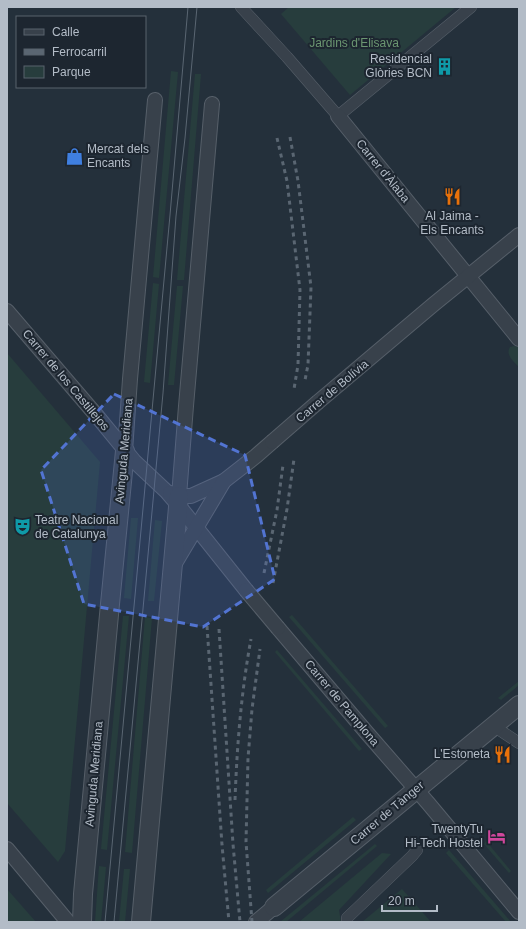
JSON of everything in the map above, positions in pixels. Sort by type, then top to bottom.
[{"type":"street","name":"Carrer d'Àlaba","points":[[241,7],[338,116],[519,339]]},
{"type":"street","points":[[338,116],[471,7]]},
{"type":"street","name":"Avinguda Meridiana","points":[[82,922],[83,894],[125,451],[155,100]]},
{"type":"street","points":[[141,922],[172,569],[175,498],[186,406],[212,104]]},
{"type":"street","name":"Carrer de Bolívia","points":[[172,569],[224,480],[256,456],[434,304],[519,235]]},
{"type":"street","name":"Carrer de los Castillejos","points":[[7,310],[125,451]]},
{"type":"street","name":"Carrer de Pamplona","points":[[125,451],[175,498],[196,528],[246,590],[519,912]]},
{"type":"street","points":[[175,498],[191,496],[224,480]]},
{"type":"street","name":"Carrer de Tànger","points":[[256,922],[519,705]]},
{"type":"street","points":[[501,731],[519,743]]},
{"type":"street","points":[[7,849],[68,922]]},
{"type":"street","points":[[347,922],[346,918],[417,850]]},
{"type":"highlighted area","points":[[114,394],[245,455],[275,579],[203,627],[84,604],[41,470]]},
{"type":"green space","name":"Jardins d'Elisava","points":[[289,7],[456,7],[350,95],[281,14]]},
{"type":"green space","points":[[171,71],[178,72],[159,278],[153,277]]},
{"type":"green space","points":[[195,74],[201,74],[184,280],[177,280]]},
{"type":"green space","points":[[153,283],[159,284],[150,383],[144,382]]},
{"type":"green space","points":[[177,286],[183,286],[174,385],[168,385]]},
{"type":"green space","points":[[514,346],[519,348],[519,367],[509,356],[510,347]]},
{"type":"green space","points":[[7,353],[100,462],[65,851],[58,862],[7,803]]},
{"type":"green space","points":[[131,518],[138,518],[131,599],[124,598]]},
{"type":"green space","points":[[155,520],[162,521],[154,601],[148,601]]},
{"type":"green space","points":[[292,615],[388,726],[385,728],[289,617]]},
{"type":"green space","points":[[123,616],[129,616],[107,850],[101,849]]},
{"type":"green space","points":[[145,617],[152,618],[132,853],[125,852]]},
{"type":"green space","points":[[277,650],[362,749],[359,751],[275,652]]},
{"type":"green space","points":[[519,681],[519,685],[501,700],[498,698]]},
{"type":"green space","points":[[353,817],[356,820],[268,893],[266,890]]},
{"type":"green space","points":[[486,841],[511,871],[509,873],[484,844]]},
{"type":"green space","points":[[375,844],[377,846],[286,922],[280,922]]},
{"type":"green space","points":[[449,850],[511,922],[506,922],[446,853]]},
{"type":"green space","points":[[382,853],[391,854],[339,910],[341,922],[299,922]]},
{"type":"green space","points":[[99,866],[106,867],[101,922],[95,922]]},
{"type":"green space","points":[[124,869],[130,869],[125,922],[119,922]]},
{"type":"green space","points":[[7,889],[36,922],[7,922]]},
{"type":"green space","points":[[402,889],[431,922],[362,922]]},
{"type":"tram line","points":[[105,922],[188,7]]},
{"type":"tram line","points":[[114,922],[163,393],[176,216],[197,7]]},
{"type":"railway","points":[[290,137],[298,181],[311,287],[308,365],[305,380]]},
{"type":"railway","points":[[277,138],[287,181],[300,290],[298,365],[294,389]]},
{"type":"railway","points":[[273,583],[287,509],[294,459]]},
{"type":"railway","points":[[264,573],[277,510],[283,465]]},
{"type":"railway","points":[[207,626],[222,845],[229,922]]},
{"type":"railway","points":[[219,629],[233,844],[240,922]]},
{"type":"railway","points":[[235,800],[240,720],[251,639]]},
{"type":"railway","points":[[252,922],[246,842],[248,758],[252,709],[260,649]]},
{"type":"place","name":"Residencial Glòries BCN","points":[[445,66]]},
{"type":"place","name":"Mercat dels Encants","points":[[74,156]]},
{"type":"place","name":"Al Jaima - Els Encants","points":[[452,197]]},
{"type":"place","name":"Teatre Nacional de Catalunya","points":[[22,527]]},
{"type":"place","name":"L'Estoneta","points":[[503,754]]},
{"type":"place","name":"TwentyTu Hi-Tech Hostel","points":[[496,836]]}]
